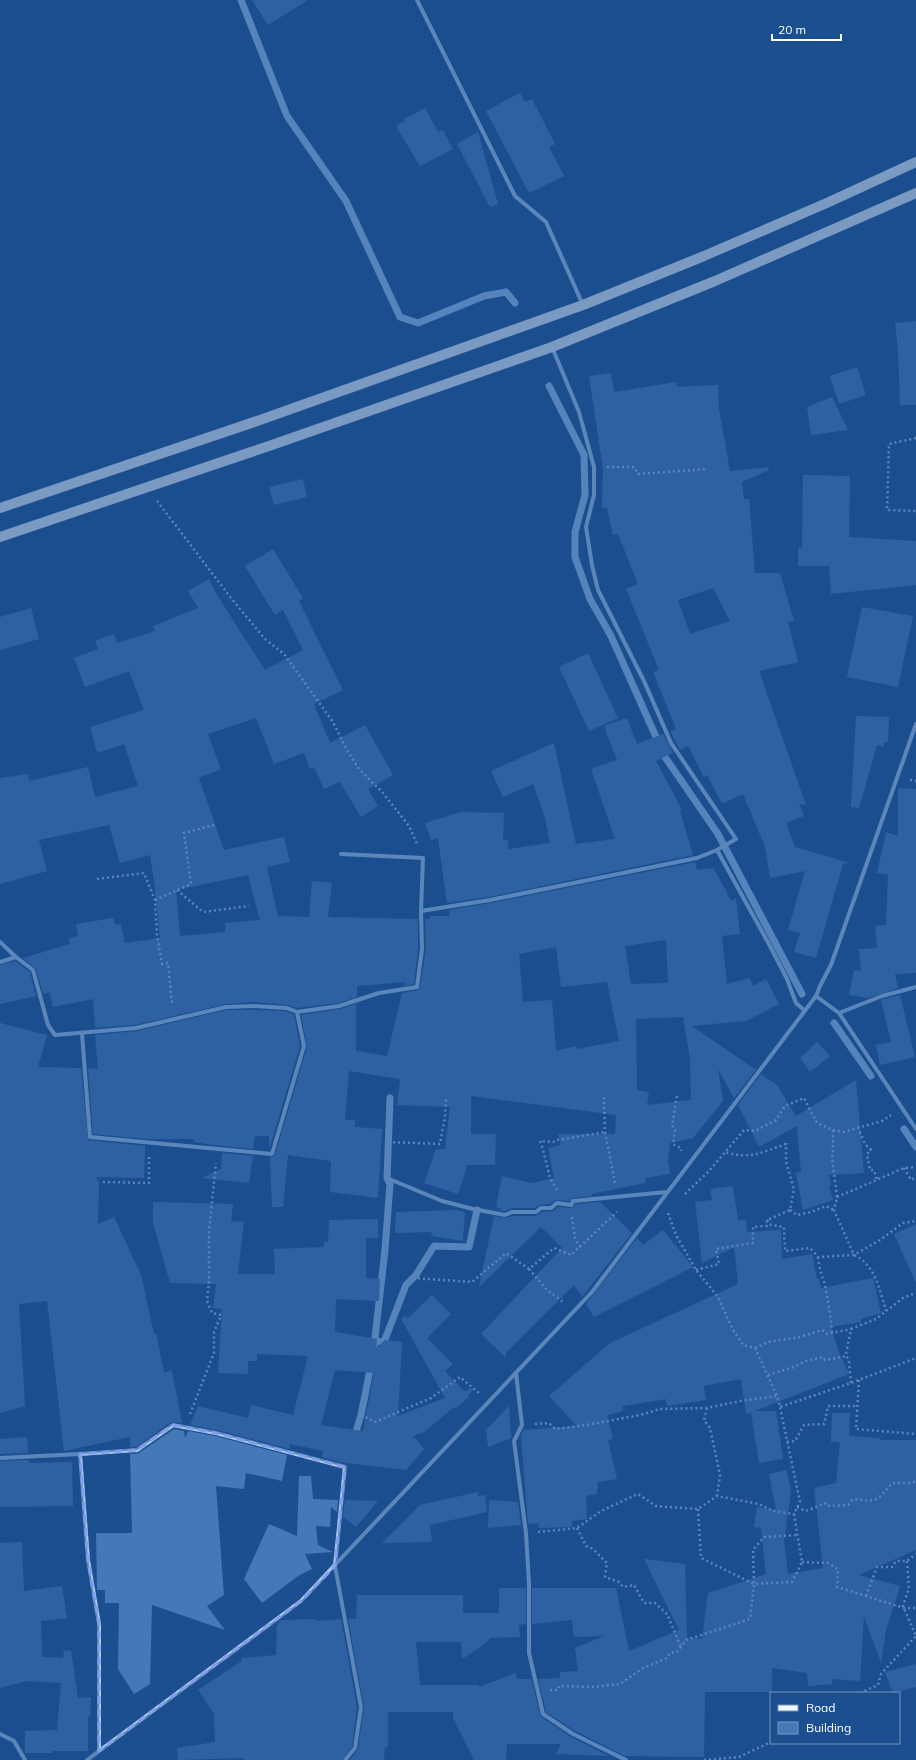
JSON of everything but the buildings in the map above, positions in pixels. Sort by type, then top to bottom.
[{"type":"main road","points":[[0,508],[268,418],[583,305],[829,202],[916,162]]},
{"type":"main road","points":[[0,537],[552,347],[715,281],[916,193]]},
{"type":"street","points":[[417,0],[515,196],[546,222],[583,305]]},
{"type":"street","points":[[421,911],[490,900],[696,858],[718,849],[736,839],[671,743],[644,682],[598,590],[592,565],[586,527],[594,495],[594,467],[579,412],[552,347]]},
{"type":"street","points":[[87,1760],[301,1601],[592,1292],[816,996],[831,965],[916,724]]},
{"type":"street","points":[[718,849],[787,979],[796,1003],[804,1010]]},
{"type":"street","points":[[0,942],[33,970],[48,1026],[55,1035],[82,1034],[136,1028],[226,1007],[254,1006],[287,1008],[298,1012],[339,1006],[379,993],[417,987],[422,949],[421,911],[423,858],[341,854]]},
{"type":"street","points":[[0,962],[16,957]]},
{"type":"street","points":[[838,1013],[882,996],[916,987]]},
{"type":"street","points":[[816,996],[838,1013],[916,1129]]},
{"type":"street","points":[[82,1034],[90,1138],[272,1154],[304,1046],[298,1012]]},
{"type":"street","points":[[387,1178],[442,1200],[473,1209],[505,1215],[512,1212],[536,1212],[541,1208],[551,1208],[557,1203],[571,1205],[573,1201],[667,1192]]},
{"type":"street","points":[[516,1372],[522,1425],[514,1441],[526,1533],[529,1584],[529,1653],[542,1714],[573,1734],[626,1760]]},
{"type":"street","points":[[0,1458],[137,1450],[173,1425],[216,1432],[345,1467],[335,1566],[361,1707],[355,1748],[345,1760]]},
{"type":"street","points":[[80,1454],[88,1560],[99,1624],[99,1751]]},
{"type":"street","points":[[0,1734],[14,1741],[25,1760]]},
{"type":"path","points":[[916,438],[889,444],[887,510],[916,511]]},
{"type":"path","points":[[594,467],[634,467],[638,474],[707,469]]},
{"type":"path","points":[[146,488],[231,598],[265,639],[284,654],[333,722],[347,750],[359,769],[382,793],[409,826],[423,858]]},
{"type":"path","points":[[155,900],[191,884],[184,833],[214,825]]},
{"type":"path","points":[[97,879],[144,873],[155,900],[157,934],[162,964],[168,963],[173,1019]]},
{"type":"path","points":[[177,890],[203,912],[249,906]]},
{"type":"path","points":[[677,1096],[672,1125],[675,1130],[673,1144],[681,1148],[680,1159],[689,1163]]},
{"type":"path","points":[[388,1142],[440,1144],[445,1117],[446,1097]]},
{"type":"path","points":[[604,1097],[605,1132],[618,1197]]},
{"type":"path","points":[[683,1196],[709,1172],[744,1130],[755,1131],[776,1120],[785,1106],[804,1098],[817,1123],[833,1130],[843,1132],[882,1121],[902,1109]]},
{"type":"path","points":[[858,1127],[865,1144],[872,1150],[867,1154],[870,1170],[874,1170],[877,1180]]},
{"type":"path","points":[[833,1130],[832,1158],[837,1197],[834,1210],[854,1255],[862,1259],[875,1278],[886,1311]]},
{"type":"path","points":[[562,1204],[550,1178],[540,1141],[555,1142],[558,1140],[605,1132]]},
{"type":"path","points":[[103,1182],[149,1183],[150,1143]]},
{"type":"path","points":[[725,1152],[738,1156],[752,1156],[786,1144],[786,1162],[794,1189],[790,1210]]},
{"type":"path","points":[[184,1427],[214,1353],[214,1332],[221,1315],[212,1312],[207,1301],[209,1231],[216,1148]]},
{"type":"path","points":[[837,1197],[904,1168],[916,1166]]},
{"type":"path","points":[[904,1168],[911,1180],[916,1177]]},
{"type":"path","points":[[529,1269],[554,1248],[571,1255],[635,1195]]},
{"type":"path","points":[[660,1201],[668,1211],[676,1235],[696,1270],[718,1297],[732,1328],[743,1345],[755,1348],[768,1342],[800,1337],[822,1330],[827,1334],[850,1329],[876,1319],[903,1298],[916,1293]]},
{"type":"path","points":[[571,1205],[572,1225],[575,1228],[576,1238],[580,1247]]},
{"type":"path","points":[[790,1210],[797,1215],[811,1212],[826,1206],[834,1210]]},
{"type":"path","points":[[767,1220],[790,1210]]},
{"type":"path","points":[[696,1270],[719,1264],[716,1249],[754,1243],[754,1227],[767,1226],[767,1220]]},
{"type":"path","points":[[767,1220],[771,1225],[784,1227],[785,1251],[810,1248],[818,1258],[819,1270],[824,1284],[830,1311],[832,1333]]},
{"type":"path","points":[[818,1258],[854,1255],[880,1240],[903,1223],[916,1220]]},
{"type":"path","points":[[413,1278],[472,1282],[506,1252],[529,1269],[547,1290],[575,1310]]},
{"type":"path","points":[[850,1329],[847,1356],[851,1383]]},
{"type":"path","points":[[698,1509],[701,1558],[754,1584],[792,1582],[802,1562],[794,1514],[800,1502],[778,1396],[755,1348]]},
{"type":"path","points":[[768,1375],[794,1367],[806,1361],[823,1357],[825,1360],[847,1356]]},
{"type":"path","points":[[780,1407],[851,1383],[916,1358]]},
{"type":"path","points":[[361,1415],[375,1422],[431,1398],[460,1377],[490,1401]]},
{"type":"path","points":[[859,1380],[856,1429],[916,1434]]},
{"type":"path","points":[[522,1425],[548,1423],[555,1429],[594,1424],[660,1409],[707,1408],[740,1401],[778,1396]]},
{"type":"path","points":[[787,1442],[795,1441],[804,1424],[824,1424],[828,1406],[858,1406]]},
{"type":"path","points":[[707,1408],[704,1420],[710,1428],[720,1475],[717,1496]]},
{"type":"path","points":[[797,1507],[806,1510],[825,1503],[827,1506],[848,1505],[853,1499],[873,1501],[879,1499],[892,1483],[912,1483],[916,1481]]},
{"type":"path","points":[[526,1533],[577,1528],[601,1511],[638,1494],[656,1506],[698,1509],[717,1496],[759,1504],[773,1510],[794,1514]]},
{"type":"path","points":[[577,1528],[586,1546],[594,1550],[607,1563],[605,1577],[619,1582],[623,1587],[634,1585],[644,1603],[655,1603],[667,1614],[681,1647]]},
{"type":"path","points":[[536,1690],[558,1690],[559,1686],[594,1687],[620,1684],[643,1668],[666,1658],[670,1653],[677,1652],[686,1640],[750,1619],[754,1584],[753,1550],[764,1536],[798,1535]]},
{"type":"path","points":[[866,1596],[877,1568],[892,1567],[896,1561],[907,1561],[916,1554]]},
{"type":"path","points":[[862,1692],[878,1685],[881,1674],[916,1636],[903,1606],[909,1588],[907,1561]]},
{"type":"path","points":[[802,1562],[828,1563],[838,1569],[837,1587],[904,1608],[916,1608]]},
{"type":"path","points":[[704,1760],[739,1757],[770,1742]]},
{"type":"highlighted area","points":[[173,1425],[216,1433],[345,1467],[335,1566],[301,1601],[99,1751],[99,1624],[88,1560],[80,1454],[137,1450]]},
{"type":"waterway","points":[[241,0],[287,116],[346,201],[400,317],[418,323],[484,296],[506,292],[515,303]]},
{"type":"waterway","points":[[549,386],[584,455],[585,495],[575,532],[575,557],[590,599],[611,636],[665,757],[718,834],[802,994]]},
{"type":"waterway","points":[[834,1023],[871,1076]]},
{"type":"waterway","points":[[374,1346],[385,1250],[390,1184],[387,1178],[390,1098]]},
{"type":"waterway","points":[[904,1129],[916,1147]]},
{"type":"waterway","points":[[375,1341],[384,1342],[406,1285],[416,1275],[434,1246],[469,1247],[477,1210]]},
{"type":"waterway","points":[[354,1438],[361,1415],[371,1365]]}]
